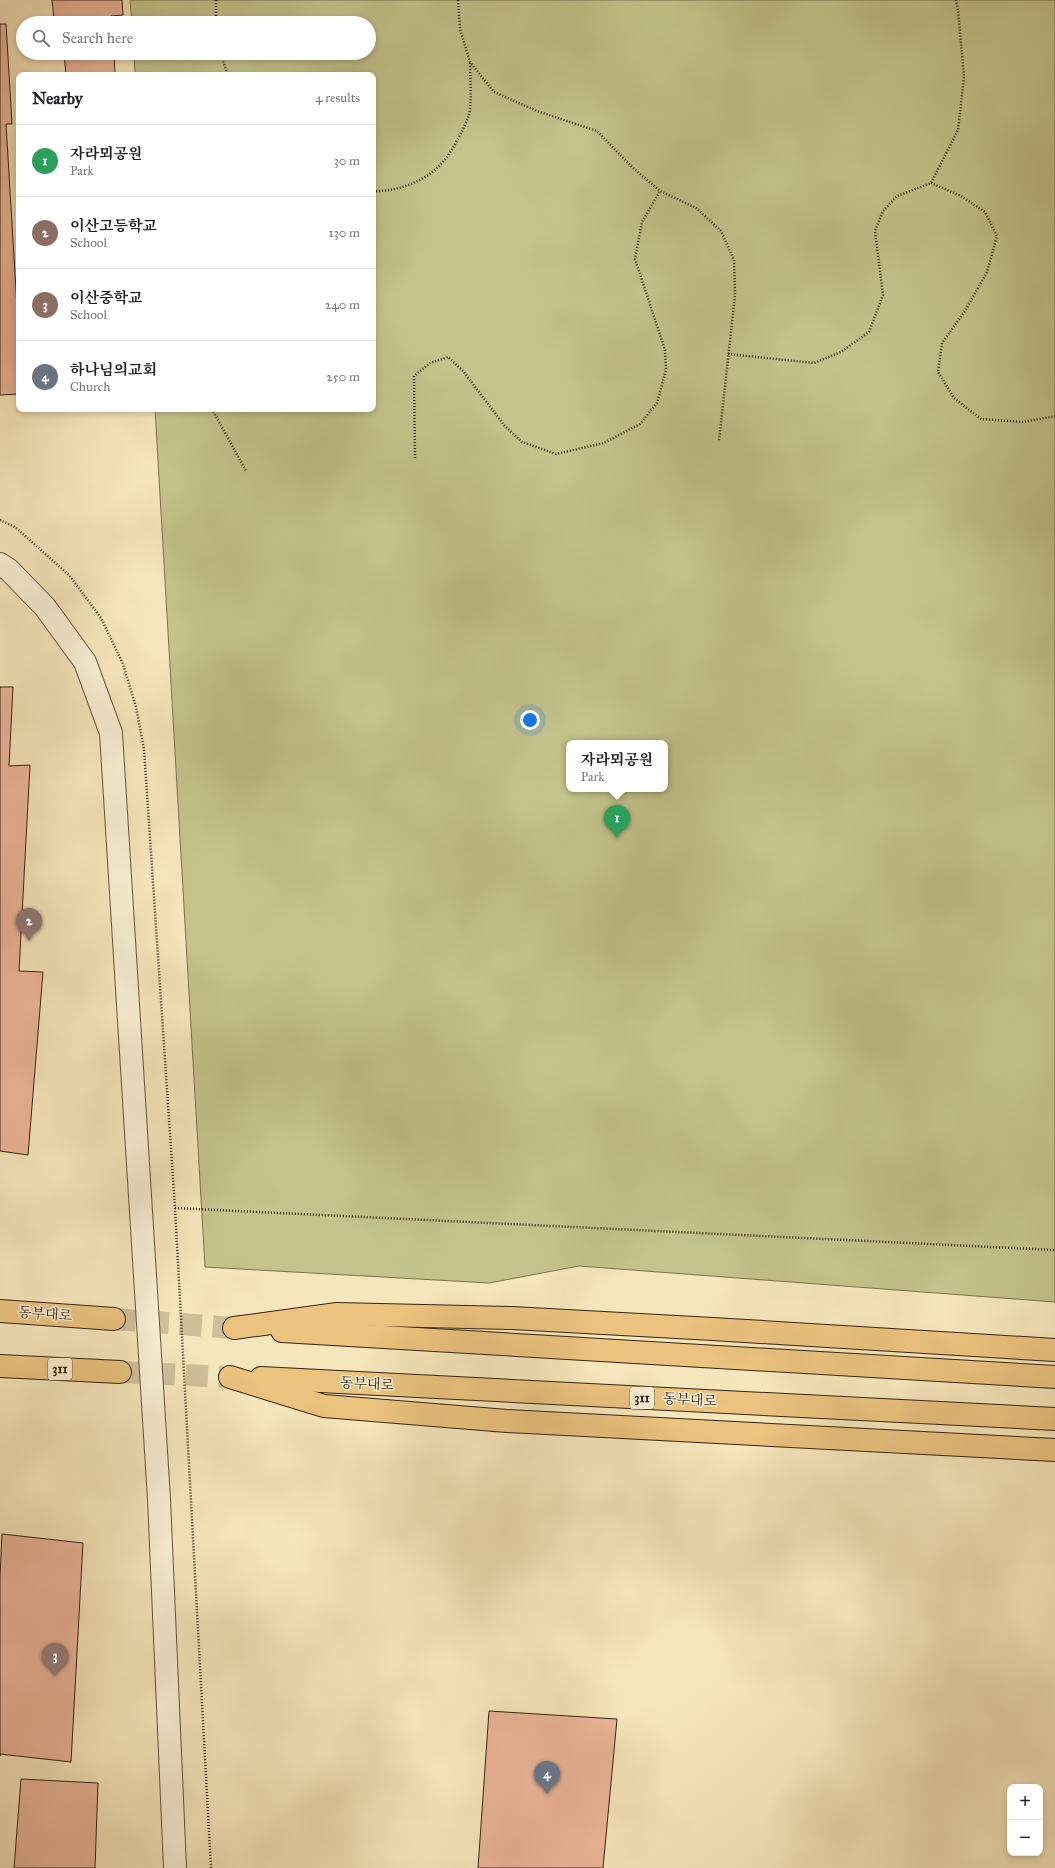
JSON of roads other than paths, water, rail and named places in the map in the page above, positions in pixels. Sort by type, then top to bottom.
[{"type":"highway","name":"동부대로","points":[[0,1311],[114,1319]]},
{"type":"highway","points":[[1055,1350],[543,1320],[345,1314],[234,1328],[1055,1377]]},
{"type":"highway","name":"311","points":[[0,1366],[120,1372]]},
{"type":"highway","name":"동부대로","points":[[1055,1418],[230,1377],[324,1406],[507,1421],[1055,1450]]},
{"type":"street","points":[[0,564],[9,570],[45,607],[85,662],[111,733],[158,1499],[175,1868]]},
{"type":"tunnel","points":[[114,1319],[234,1328]]},
{"type":"tunnel","points":[[120,1372],[230,1377]]},
{"type":"place","name":"자라뫼공원","points":[[617,838]]},
{"type":"place","name":"이산고등학교","points":[[29,941]]},
{"type":"place","name":"이산중학교","points":[[55,1676]]},
{"type":"place","name":"하나님의교회","points":[[547,1794]]}]
